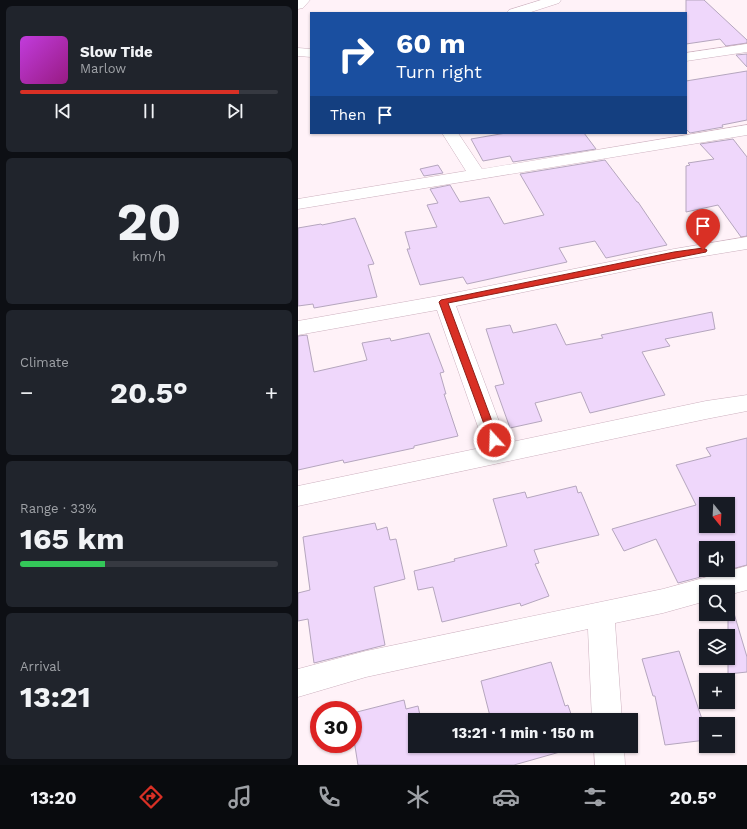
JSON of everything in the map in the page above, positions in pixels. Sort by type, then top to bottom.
[{"type":"street","points":[[298,5],[303,0]]},
{"type":"street","points":[[517,12],[554,0]]},
{"type":"street","points":[[687,57],[747,48]]},
{"type":"street","points":[[298,52],[310,53]]},
{"type":"street","points":[[298,204],[747,130]]},
{"type":"street","points":[[451,134],[477,174]]},
{"type":"street","points":[[298,328],[444,302],[674,254],[747,243]]},
{"type":"street","points":[[444,302],[499,454]]},
{"type":"street","points":[[298,496],[706,410],[747,403]]},
{"type":"street","points":[[298,683],[366,664],[663,601],[747,578]]},
{"type":"street","points":[[601,615],[607,713]]},
{"type":"street","points":[[609,753],[610,765]]},
{"type":"building","points":[[686,0],[704,0],[747,40],[747,43],[726,46],[720,39],[687,44]]},
{"type":"building","points":[[747,54],[747,67],[736,55]]},
{"type":"building","points":[[747,71],[747,120],[722,125],[723,127],[690,133],[687,130],[687,81]]},
{"type":"building","points":[[500,134],[585,134],[596,149],[513,162],[510,156],[483,161],[471,139]]},
{"type":"building","points":[[733,139],[747,157],[747,236],[741,237],[718,205],[686,212],[686,166],[690,165],[688,163],[714,159],[700,144]]},
{"type":"building","points":[[605,160],[638,202],[667,245],[606,258],[595,241],[559,248],[567,262],[467,284],[463,277],[420,285],[407,249],[410,249],[405,232],[437,227],[427,205],[438,203],[430,189],[450,185],[460,202],[489,197],[504,224],[544,215],[520,174]]},
{"type":"building","points":[[438,165],[443,173],[424,176],[420,169]]},
{"type":"building","points":[[355,218],[374,264],[368,265],[377,297],[314,308],[313,304],[298,306],[298,228]]},
{"type":"building","points":[[712,312],[715,329],[665,339],[670,346],[642,352],[665,395],[590,413],[581,392],[535,403],[542,421],[510,428],[495,386],[504,384],[486,329],[510,325],[513,333],[556,324],[566,345],[603,338],[601,335]]},
{"type":"building","points":[[429,333],[444,372],[440,373],[446,394],[444,394],[458,436],[414,446],[414,448],[344,463],[343,460],[298,470],[298,336],[307,335],[314,372],[367,360],[362,343],[390,338],[391,341]]},
{"type":"building","points":[[747,438],[747,565],[735,568],[735,541],[699,541],[699,577],[701,577],[678,583],[656,539],[624,551],[612,529],[696,505],[676,465],[711,456],[706,448]]},
{"type":"building","points":[[576,486],[578,493],[581,492],[599,535],[534,550],[539,563],[535,564],[549,596],[521,606],[520,603],[442,622],[433,587],[418,590],[414,571],[455,561],[454,559],[507,546],[493,499],[525,492],[527,498]]},
{"type":"building","points":[[375,523],[377,530],[387,527],[390,540],[396,539],[405,579],[374,587],[385,645],[314,663],[308,619],[298,621],[298,593],[310,590],[303,537]]},
{"type":"building","points":[[735,617],[747,657],[747,672],[728,673],[728,665],[735,665],[735,629],[728,629],[728,621],[735,621]]},
{"type":"building","points":[[679,651],[701,717],[699,717],[699,741],[665,745],[655,696],[653,696],[642,659]]},
{"type":"building","points":[[551,662],[565,706],[568,705],[571,713],[489,713],[481,681]]},
{"type":"building","points":[[404,700],[406,709],[418,706],[420,713],[408,713],[408,753],[556,753],[514,765],[358,765],[356,753],[362,753],[362,711]]},
{"type":"route","points":[[494,440],[444,302],[674,254],[703,250]]}]
